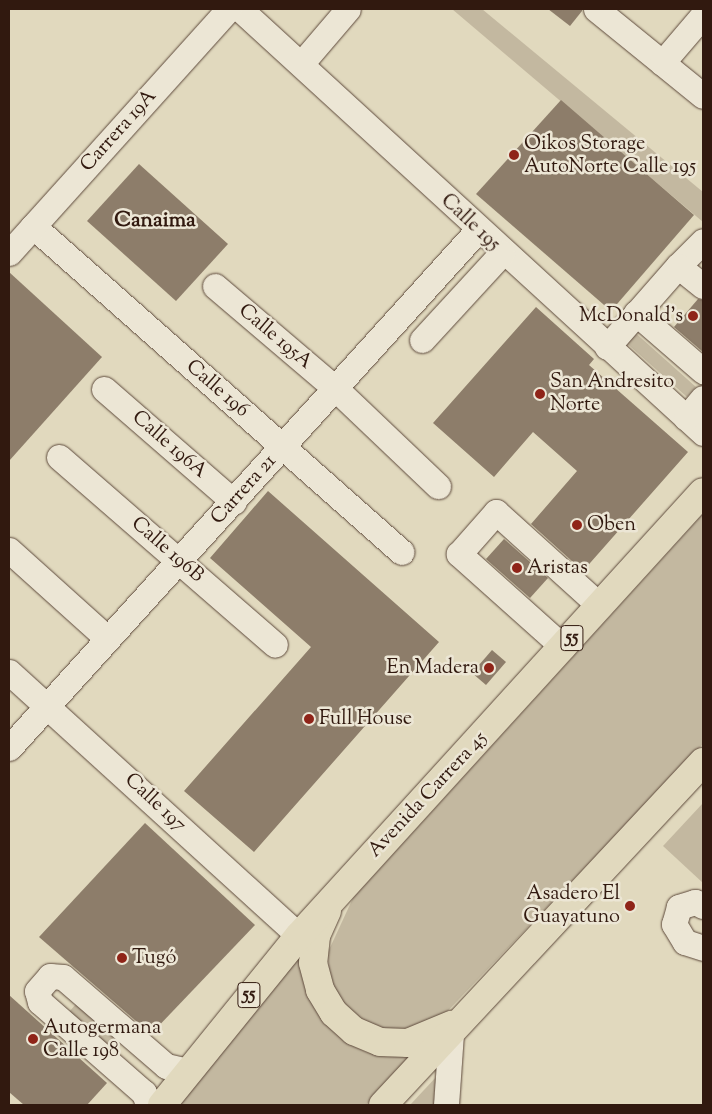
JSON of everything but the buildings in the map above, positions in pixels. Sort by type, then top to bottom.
[{"type":"highway","name":"Avenida Carrera 45","points":[[162,1105],[299,936],[564,647],[703,492]]},
{"type":"highway","points":[[383,1105],[703,762]]},
{"type":"highway","points":[[341,889],[316,936],[313,963],[320,990],[334,1013],[354,1031],[380,1042],[408,1043],[433,1036],[477,1006]]},
{"type":"street","name":"Carrera 19A","points":[[9,253],[229,9]]},
{"type":"street","name":"Calle 195","points":[[240,9],[502,253],[695,425]]},
{"type":"street","points":[[301,64],[348,9]]},
{"type":"street","points":[[596,9],[703,96]]},
{"type":"street","points":[[662,63],[703,15]]},
{"type":"street","name":"Calle 196","points":[[33,226],[402,552]]},
{"type":"street","name":"Carrera 21","points":[[9,748],[478,231]]},
{"type":"street","points":[[607,347],[703,240]]},
{"type":"street","points":[[422,340],[502,253]]},
{"type":"street","points":[[678,266],[703,286]]},
{"type":"street","name":"Calle 195A","points":[[215,286],[336,389],[438,486]]},
{"type":"street","points":[[636,313],[703,371]]},
{"type":"street","name":"Calle 196A","points":[[104,389],[234,502]]},
{"type":"street","points":[[695,425],[703,398]]},
{"type":"street","name":"Calle 196B","points":[[59,457],[275,645]]},
{"type":"street","points":[[564,647],[459,554],[465,547],[496,512],[600,606]]},
{"type":"street","points":[[9,550],[108,639]]},
{"type":"street","name":"Calle 197","points":[[9,672],[299,936]]},
{"type":"street","points":[[703,906],[695,902],[679,908],[674,924],[685,942],[703,948]]},
{"type":"street","points":[[148,1105],[144,1093],[40,1002],[37,990],[50,976],[62,977],[166,1066],[188,1071]]},
{"type":"street","points":[[446,1105],[451,1033]]},
{"type":"shaded area","points":[[452,9],[482,9],[703,192],[703,222]]},
{"type":"shaded area","points":[[631,329],[696,387],[687,397],[622,339]]},
{"type":"shaded area","points":[[703,514],[703,744],[441,1018],[409,1032],[388,1031],[354,1016],[339,1000],[329,975],[328,952],[353,898]]},
{"type":"shaded area","points":[[703,803],[703,883],[663,846]]},
{"type":"shaded area","points":[[305,949],[309,994],[323,1021],[344,1041],[366,1052],[388,1057],[416,1055],[366,1105],[178,1105]]},
{"type":"shaded area","points":[[76,1004],[120,1043],[113,1051],[69,1012]]},
{"type":"shaded area","points":[[438,1075],[435,1105],[410,1105]]},
{"type":"place","name":"Oikos Storage AutoNorte Calle 195","points":[[514,155]]},
{"type":"place","name":"McDonald's","points":[[693,316]]},
{"type":"place","name":"San Andresito Norte","points":[[540,394]]},
{"type":"place","name":"Oben","points":[[577,525]]},
{"type":"place","name":"Aristas","points":[[517,568]]},
{"type":"place","name":"En Madera","points":[[489,668]]},
{"type":"place","name":"Full House","points":[[309,719]]},
{"type":"place","name":"Asadero El Guayatuno","points":[[630,906]]},
{"type":"place","name":"Tugó","points":[[122,958]]},
{"type":"place","name":"Autogermana Calle 198","points":[[33,1039]]},
{"type":"district","name":"Canaima","points":[[155,221]]}]
